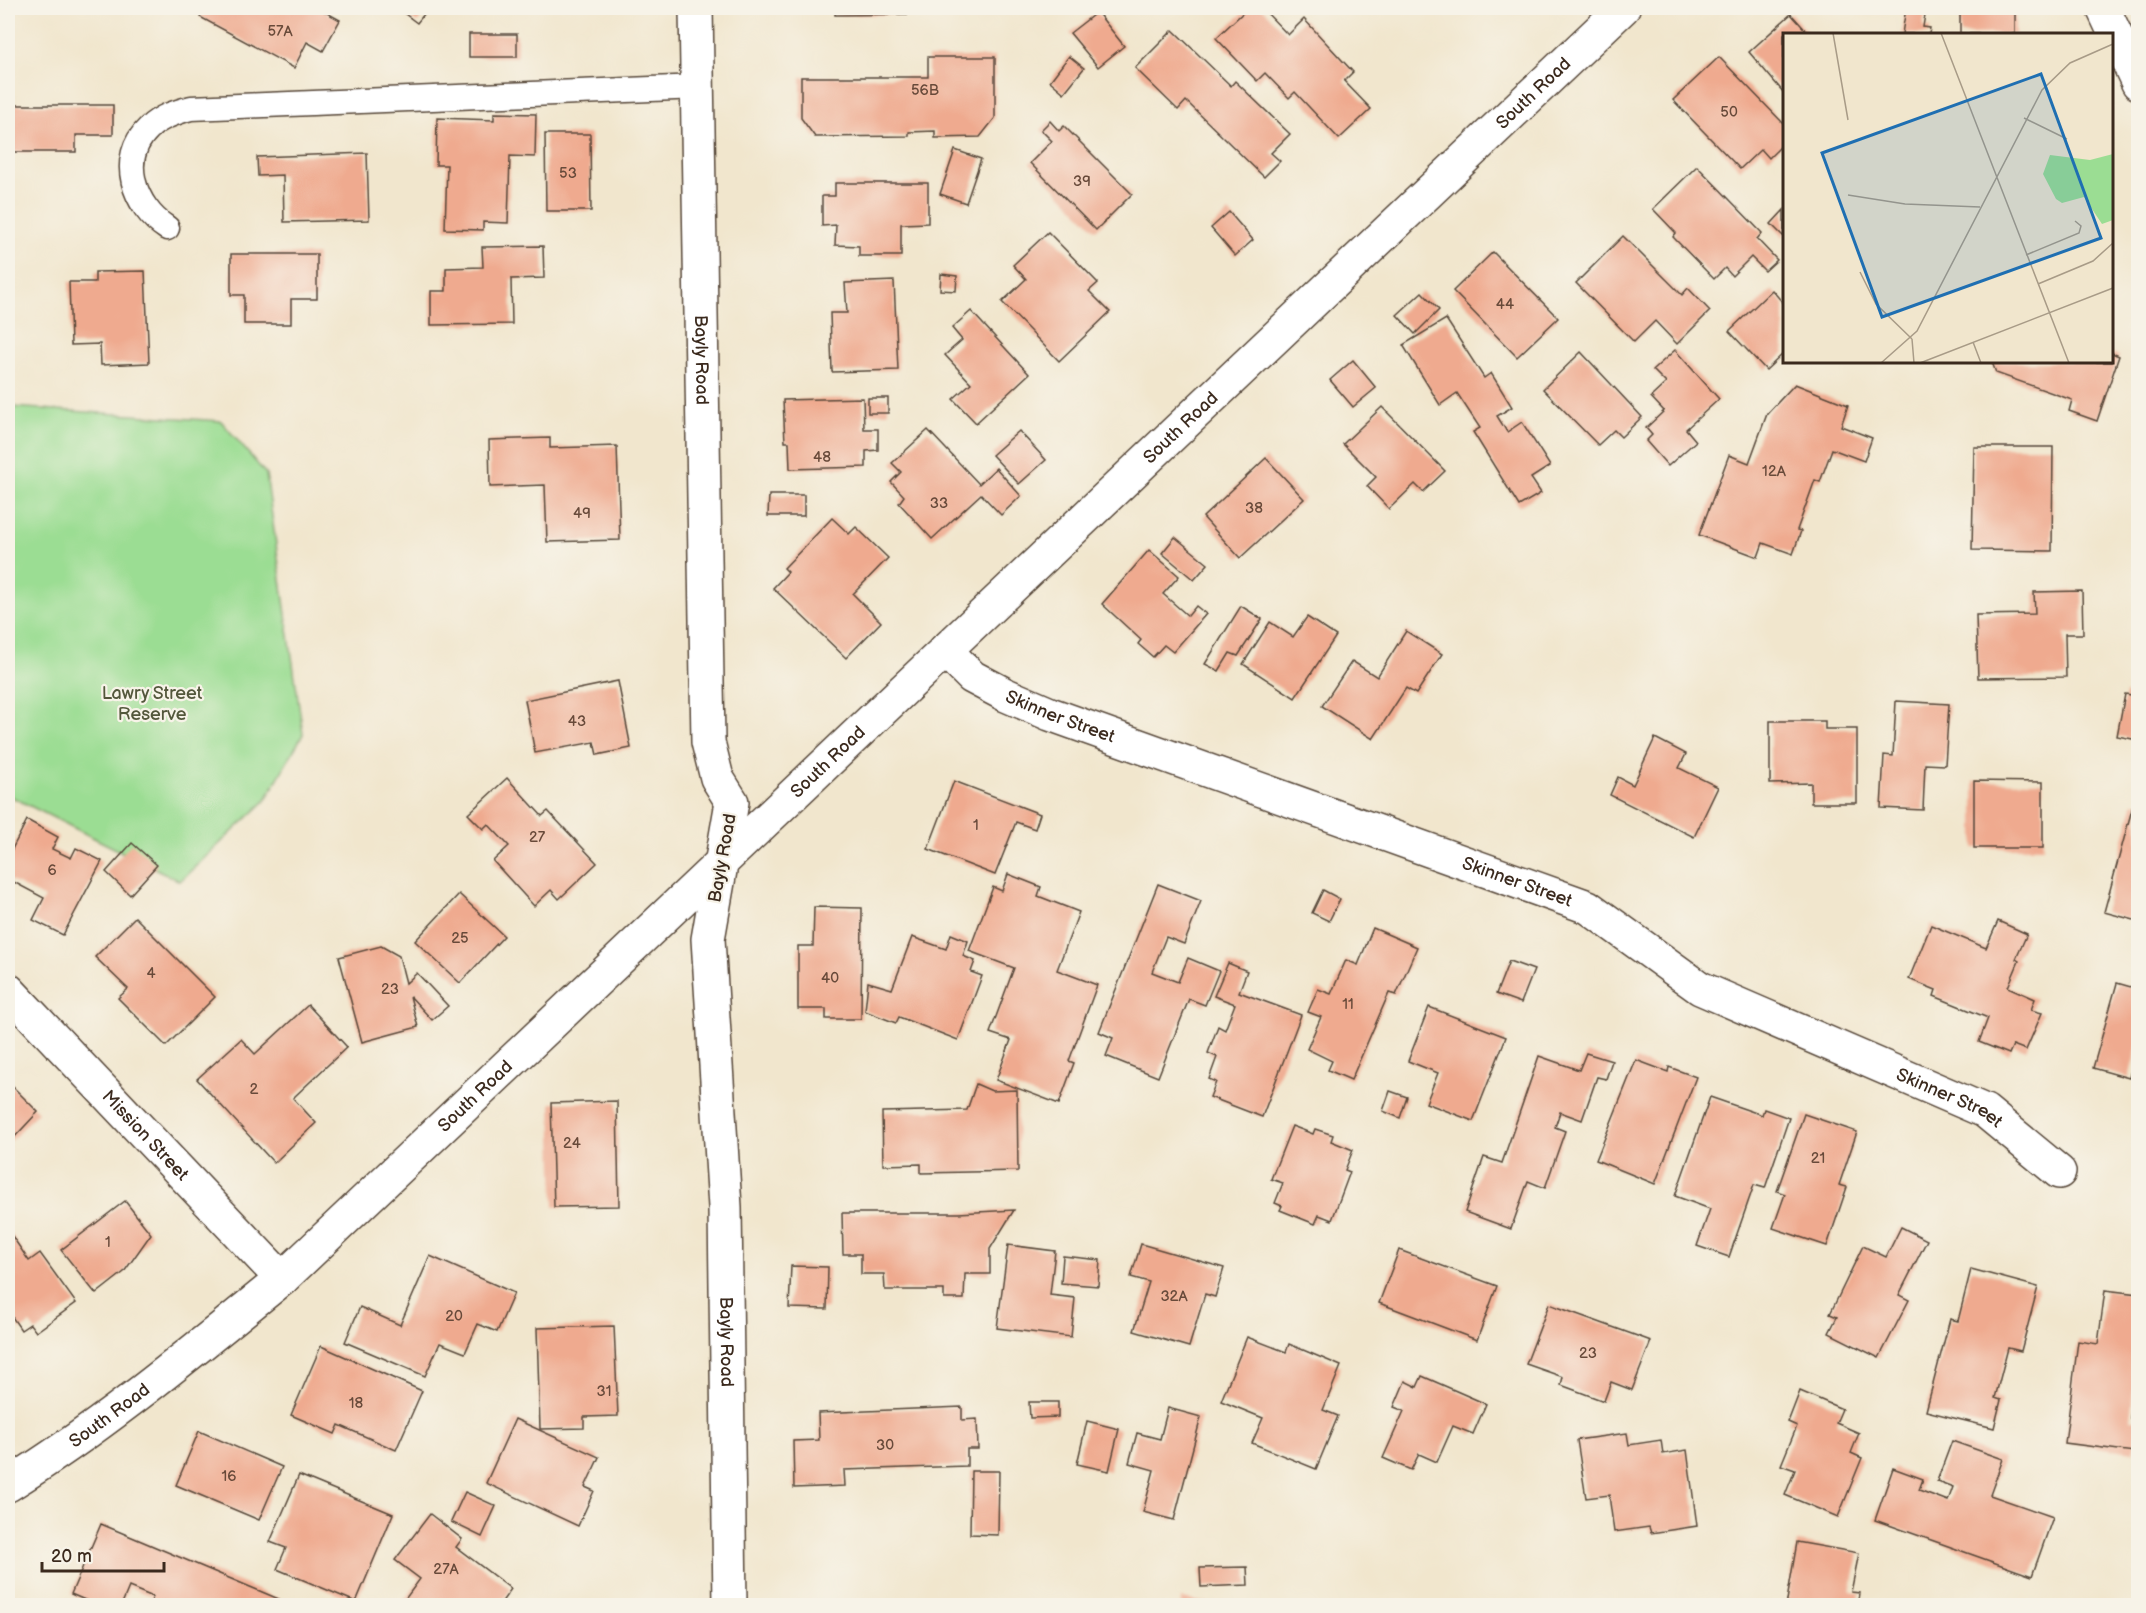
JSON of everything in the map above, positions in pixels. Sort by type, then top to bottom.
[{"type":"street","name":"Bayly Road","points":[[696,8],[708,742],[717,778],[732,802],[708,939],[725,1207],[730,1605]]},
{"type":"street","name":"South Road","points":[[8,1485],[41,1465],[143,1392],[282,1279],[1623,8]]},
{"type":"street","points":[[2103,8],[2139,82]]},
{"type":"street","name":"Skinner Street","points":[[945,650],[972,677],[1050,714],[1588,907],[1700,988],[1985,1111],[2059,1172]]},
{"type":"street","name":"Mission Street","points":[[8,990],[282,1279]]},
{"type":"lane","points":[[167,228],[155,220],[138,198],[133,181],[132,162],[143,134],[150,126],[174,112],[191,108],[699,87]]},
{"type":"green space","name":"Lawry Street Reserve","points":[[8,396],[11,407],[221,421],[266,474],[303,734],[265,801],[180,881],[8,795]]},
{"type":"building","points":[[206,8],[318,8],[340,20],[323,51],[307,42],[294,68],[200,17]]},
{"type":"building","points":[[397,8],[429,8],[417,23]]},
{"type":"building","points":[[835,8],[926,8],[926,14],[835,15]]},
{"type":"building","points":[[1248,8],[1262,8],[1288,35],[1304,19],[1353,72],[1344,81],[1371,109],[1339,139],[1295,92],[1289,98],[1265,73],[1257,81],[1216,38]]},
{"type":"building","points":[[1906,8],[1926,8],[1923,27],[1930,28],[1929,33],[1902,33]]},
{"type":"building","points":[[1960,8],[2015,8],[2015,33],[1960,33]]},
{"type":"building","points":[[1097,12],[1124,46],[1098,67],[1070,33]]},
{"type":"building","points":[[1791,14],[1808,33],[1783,33],[1783,92],[1749,52]]},
{"type":"building","points":[[1173,30],[1231,86],[1235,81],[1290,134],[1271,153],[1280,161],[1264,177],[1186,101],[1178,110],[1135,68]]},
{"type":"building","points":[[469,34],[517,34],[517,57],[469,57]]},
{"type":"building","points":[[1069,56],[1084,68],[1064,93],[1050,81]]},
{"type":"building","points":[[928,57],[995,57],[995,118],[980,137],[935,138],[935,131],[909,132],[909,136],[815,137],[801,118],[801,77],[928,77]]},
{"type":"building","points":[[1719,57],[1783,123],[1783,144],[1769,158],[1761,149],[1740,169],[1673,100]]},
{"type":"building","points":[[8,105],[113,105],[113,135],[76,135],[76,152],[8,152]]},
{"type":"building","points":[[494,113],[536,114],[535,157],[510,156],[508,223],[483,222],[483,230],[445,229],[447,165],[436,165],[437,118],[494,120]]},
{"type":"building","points":[[1050,121],[1059,131],[1064,126],[1132,194],[1096,230],[1030,163],[1052,141],[1041,130]]},
{"type":"building","points":[[545,134],[590,134],[591,211],[546,211]]},
{"type":"building","points":[[955,150],[981,159],[966,203],[940,194]]},
{"type":"building","points":[[367,153],[369,220],[284,222],[283,175],[258,176],[257,157]]},
{"type":"building","points":[[1697,166],[1762,233],[1757,239],[1777,260],[1765,271],[1751,257],[1732,276],[1725,268],[1714,279],[1673,237],[1676,233],[1653,209]]},
{"type":"building","points":[[835,183],[928,183],[928,223],[901,224],[901,256],[859,256],[859,246],[835,245],[836,225],[822,226],[822,196],[835,196]]},
{"type":"building","points":[[1783,211],[1783,236],[1771,224]]},
{"type":"building","points":[[1229,212],[1253,240],[1235,256],[1211,228]]},
{"type":"building","points":[[1048,232],[1098,283],[1089,291],[1110,312],[1059,361],[1002,302],[1026,279],[1013,265]]},
{"type":"building","points":[[1623,236],[1682,295],[1688,288],[1710,311],[1677,344],[1655,321],[1634,342],[1576,283]]},
{"type":"building","points":[[543,246],[544,278],[511,279],[512,324],[431,325],[431,291],[446,291],[446,268],[483,267],[482,247]]},
{"type":"building","points":[[1493,252],[1558,318],[1517,357],[1453,291]]},
{"type":"building","points":[[231,254],[317,254],[317,299],[291,299],[291,324],[244,324],[244,295],[231,295]]},
{"type":"building","points":[[145,271],[149,363],[101,365],[100,344],[71,345],[69,282],[95,282],[95,272]]},
{"type":"building","points":[[941,274],[957,276],[956,291],[940,290]]},
{"type":"building","points":[[894,281],[898,370],[832,372],[830,313],[847,313],[845,283]]},
{"type":"building","points":[[1772,290],[1783,303],[1783,354],[1766,370],[1729,331]]},
{"type":"building","points":[[1422,292],[1439,310],[1415,334],[1397,315]]},
{"type":"building","points":[[971,311],[1029,374],[976,423],[953,399],[971,383],[945,355],[962,340],[952,328]]},
{"type":"building","points":[[1446,319],[1484,378],[1491,373],[1512,407],[1497,416],[1507,432],[1522,422],[1550,466],[1531,478],[1541,493],[1519,506],[1473,432],[1480,428],[1457,393],[1440,405],[1403,345]]},
{"type":"building","points":[[1675,350],[1719,399],[1686,429],[1696,441],[1668,466],[1646,441],[1652,435],[1646,428],[1664,411],[1651,397],[1666,383],[1653,370]]},
{"type":"building","points":[[1581,352],[1642,417],[1621,437],[1614,430],[1598,445],[1543,389]]},
{"type":"building","points":[[2113,353],[2119,356],[2097,421],[2069,411],[2072,400],[1996,373],[1992,363],[2113,363]]},
{"type":"building","points":[[1353,360],[1376,388],[1353,407],[1330,380]]},
{"type":"building","points":[[1795,384],[1848,405],[1841,426],[1872,438],[1864,461],[1832,449],[1820,482],[1815,480],[1797,530],[1801,531],[1793,554],[1763,543],[1758,557],[1699,535],[1729,455],[1749,463],[1767,414]]},
{"type":"building","points":[[863,398],[864,429],[878,429],[878,450],[866,451],[866,467],[790,469],[789,442],[785,442],[783,400]]},
{"type":"building","points":[[868,398],[888,398],[888,413],[868,413]]},
{"type":"building","points":[[1382,407],[1445,471],[1423,492],[1415,484],[1389,509],[1367,486],[1376,477],[1343,444]]},
{"type":"building","points":[[928,430],[979,484],[996,468],[1021,496],[1001,515],[981,494],[932,539],[899,503],[904,496],[891,482],[901,472],[892,463]]},
{"type":"building","points":[[1019,431],[1046,460],[1019,484],[992,455]]},
{"type":"building","points":[[550,438],[550,448],[617,446],[620,540],[547,542],[545,485],[490,487],[489,440]]},
{"type":"building","points":[[1974,447],[2053,447],[2052,551],[1972,550]]},
{"type":"building","points":[[1266,458],[1304,499],[1240,558],[1203,517]]},
{"type":"building","points":[[769,495],[804,495],[804,516],[768,516]]},
{"type":"building","points":[[832,518],[849,534],[856,527],[888,558],[853,594],[881,622],[846,658],[773,588],[788,572],[784,568]]},
{"type":"building","points":[[1175,537],[1208,564],[1194,580],[1162,553]]},
{"type":"building","points":[[1149,550],[1179,576],[1163,594],[1188,616],[1196,606],[1206,614],[1173,652],[1164,645],[1153,657],[1138,644],[1141,640],[1102,604]]},
{"type":"building","points":[[2082,591],[2083,634],[2065,634],[2066,677],[1978,678],[1976,615],[2035,614],[2034,592]]},
{"type":"building","points":[[1241,606],[1262,619],[1238,656],[1230,653],[1219,671],[1205,664]]},
{"type":"building","points":[[1307,617],[1336,636],[1295,698],[1243,664],[1270,622],[1293,637]]},
{"type":"building","points":[[1406,631],[1442,654],[1416,694],[1406,688],[1373,739],[1322,706],[1352,661],[1377,677]]},
{"type":"building","points":[[618,681],[631,748],[597,755],[594,742],[535,753],[525,700]]},
{"type":"building","points":[[2125,694],[2138,696],[2138,740],[2117,736]]},
{"type":"building","points":[[1896,701],[1949,704],[1945,765],[1925,764],[1923,810],[1881,808],[1884,755],[1893,756]]},
{"type":"building","points":[[1770,721],[1825,721],[1825,729],[1857,729],[1857,803],[1811,803],[1811,783],[1770,784]]},
{"type":"building","points":[[1655,738],[1686,754],[1679,768],[1718,787],[1694,837],[1610,795],[1618,777],[1633,785]]},
{"type":"building","points":[[507,778],[542,816],[548,811],[597,863],[559,899],[551,890],[534,906],[493,861],[509,846],[488,824],[483,829],[468,814]]},
{"type":"building","points":[[954,781],[1040,814],[1035,829],[1016,822],[995,875],[928,849]]},
{"type":"building","points":[[1974,781],[2043,782],[2043,848],[1974,848]]},
{"type":"building","points":[[2134,802],[2138,803],[2138,921],[2104,912]]},
{"type":"building","points":[[27,820],[58,837],[52,849],[71,858],[76,848],[102,861],[63,935],[33,920],[44,898],[8,879],[8,857]]},
{"type":"building","points":[[132,843],[157,865],[130,895],[106,872]]},
{"type":"building","points":[[1008,874],[1041,887],[1038,896],[1079,912],[1057,970],[1097,985],[1069,1061],[1074,1063],[1059,1104],[996,1080],[1011,1040],[990,1033],[1014,968],[969,951],[993,887],[1002,891]]},
{"type":"building","points":[[1158,884],[1201,901],[1184,944],[1166,937],[1152,972],[1178,982],[1188,958],[1219,971],[1205,1005],[1189,999],[1158,1077],[1106,1056],[1113,1038],[1099,1032]]},
{"type":"building","points":[[1323,890],[1340,899],[1329,921],[1312,913]]},
{"type":"building","points":[[459,894],[504,936],[460,983],[415,941]]},
{"type":"building","points":[[814,907],[862,908],[861,1019],[826,1019],[826,1009],[798,1009],[798,946],[813,946]]},
{"type":"building","points":[[135,917],[215,997],[166,1046],[118,998],[128,989],[95,957]]},
{"type":"building","points":[[1998,921],[2027,934],[2016,959],[2019,961],[2008,987],[2035,999],[2031,1010],[2042,1013],[2026,1050],[2013,1045],[2009,1054],[1979,1042],[1988,1018],[1934,996],[1936,990],[1909,979],[1931,925],[1986,948]]},
{"type":"building","points":[[1373,928],[1417,947],[1396,995],[1389,993],[1351,1080],[1328,1070],[1332,1061],[1307,1049],[1321,1017],[1308,1012],[1318,989],[1331,994],[1346,960],[1358,965]]},
{"type":"building","points":[[951,934],[968,941],[963,956],[975,961],[971,972],[982,976],[958,1040],[899,1017],[896,1023],[865,1011],[868,982],[892,989],[912,937],[946,949]]},
{"type":"building","points":[[381,946],[399,956],[406,983],[417,973],[448,1006],[432,1020],[410,996],[418,1027],[362,1042],[339,957]]},
{"type":"building","points":[[1509,961],[1534,970],[1521,1003],[1496,994]]},
{"type":"building","points":[[1228,963],[1247,971],[1239,992],[1301,1015],[1262,1117],[1210,1097],[1216,1082],[1209,1079],[1217,1057],[1208,1053],[1218,1026],[1225,1030],[1235,1004],[1214,996]]},
{"type":"building","points":[[2117,983],[2138,989],[2138,1043],[2129,1078],[2093,1068]]},
{"type":"building","points":[[308,1005],[347,1047],[293,1098],[316,1123],[274,1163],[197,1079],[241,1039],[255,1054]]},
{"type":"building","points":[[1429,1007],[1506,1037],[1473,1121],[1426,1103],[1438,1073],[1408,1061]]},
{"type":"building","points":[[1586,1053],[1612,1061],[1606,1079],[1597,1077],[1582,1120],[1560,1112],[1555,1127],[1565,1131],[1545,1188],[1528,1181],[1511,1229],[1465,1212],[1484,1157],[1502,1163],[1539,1056],[1579,1070]]},
{"type":"building","points":[[1636,1060],[1668,1072],[1669,1067],[1696,1077],[1655,1184],[1596,1160]]},
{"type":"building","points":[[8,1082],[38,1112],[8,1144]]},
{"type":"building","points":[[976,1084],[992,1091],[1017,1090],[1018,1171],[921,1173],[921,1164],[883,1165],[882,1112],[967,1110]]},
{"type":"building","points":[[1390,1091],[1407,1097],[1400,1118],[1383,1111]]},
{"type":"building","points":[[1710,1097],[1762,1115],[1764,1109],[1789,1118],[1765,1188],[1754,1185],[1729,1257],[1697,1246],[1710,1209],[1675,1196]]},
{"type":"building","points":[[617,1101],[619,1206],[554,1207],[551,1103]]},
{"type":"building","points":[[1804,1114],[1857,1132],[1839,1185],[1847,1187],[1827,1246],[1773,1228],[1785,1194],[1777,1191]]},
{"type":"building","points":[[1292,1126],[1313,1134],[1315,1129],[1333,1135],[1331,1141],[1353,1150],[1345,1170],[1350,1172],[1332,1220],[1319,1215],[1315,1224],[1280,1210],[1282,1206],[1275,1203],[1283,1183],[1271,1179]]},
{"type":"building","points":[[125,1201],[151,1234],[124,1272],[96,1294],[61,1250]]},
{"type":"building","points":[[1014,1210],[990,1249],[990,1274],[965,1274],[964,1299],[944,1299],[944,1290],[885,1290],[884,1274],[861,1274],[861,1254],[843,1254],[842,1213],[958,1213]]},
{"type":"building","points":[[1901,1227],[1927,1240],[1899,1295],[1909,1300],[1879,1358],[1829,1333],[1837,1317],[1830,1314],[1863,1246],[1886,1257]]},
{"type":"building","points":[[8,1230],[29,1261],[40,1253],[76,1303],[36,1332],[30,1324],[21,1330],[8,1311]]},
{"type":"building","points":[[1141,1244],[1224,1268],[1215,1297],[1205,1294],[1189,1347],[1134,1331],[1149,1282],[1131,1277]]},
{"type":"building","points":[[1008,1245],[1055,1251],[1050,1295],[1075,1298],[1071,1337],[997,1328]]},
{"type":"building","points":[[1399,1250],[1497,1286],[1477,1340],[1379,1303]]},
{"type":"building","points":[[430,1256],[514,1293],[497,1332],[478,1324],[465,1353],[440,1343],[425,1376],[345,1342],[360,1307],[400,1325]]},
{"type":"building","points":[[1063,1256],[1100,1260],[1098,1286],[1061,1283]]},
{"type":"building","points":[[791,1266],[828,1267],[827,1309],[789,1308]]},
{"type":"building","points":[[1971,1269],[2038,1287],[2021,1351],[2008,1348],[1995,1398],[2001,1400],[1994,1428],[1926,1411],[1950,1319],[1958,1321]]},
{"type":"building","points":[[2105,1290],[2138,1294],[2138,1351],[2130,1419],[2138,1419],[2134,1452],[2065,1443],[2078,1341],[2098,1344]]},
{"type":"building","points":[[1549,1304],[1651,1341],[1632,1390],[1611,1382],[1604,1401],[1561,1385],[1563,1377],[1526,1364]]},
{"type":"building","points":[[614,1326],[618,1416],[584,1417],[584,1428],[540,1429],[537,1328]]},
{"type":"building","points":[[1247,1337],[1286,1352],[1289,1344],[1341,1366],[1323,1410],[1338,1416],[1316,1469],[1252,1443],[1263,1418],[1221,1401]]},
{"type":"building","points":[[321,1346],[422,1391],[396,1450],[339,1425],[335,1434],[291,1415]]},
{"type":"building","points":[[1422,1376],[1486,1404],[1473,1434],[1453,1426],[1437,1462],[1419,1454],[1411,1470],[1383,1458],[1404,1411],[1394,1407],[1405,1381],[1417,1387]]},
{"type":"building","points":[[1800,1391],[1842,1409],[1836,1423],[1859,1433],[1851,1453],[1862,1458],[1838,1517],[1785,1495],[1795,1470],[1781,1465],[1797,1426],[1788,1422]]},
{"type":"building","points":[[1029,1402],[1058,1402],[1058,1417],[1030,1418]]},
{"type":"building","points":[[962,1407],[962,1420],[977,1419],[978,1449],[967,1449],[967,1466],[844,1470],[845,1486],[794,1488],[793,1441],[819,1440],[818,1413]]},
{"type":"building","points":[[1168,1408],[1201,1417],[1174,1520],[1143,1512],[1154,1470],[1129,1463],[1137,1433],[1160,1439]]},
{"type":"building","points":[[515,1419],[599,1457],[585,1487],[594,1491],[578,1526],[486,1483]]},
{"type":"building","points":[[1087,1421],[1119,1429],[1109,1471],[1077,1464]]},
{"type":"building","points":[[199,1431],[282,1467],[259,1520],[176,1485]]},
{"type":"building","points":[[1627,1433],[1629,1445],[1661,1440],[1663,1454],[1687,1450],[1697,1526],[1651,1533],[1649,1527],[1614,1532],[1609,1495],[1586,1498],[1577,1440]]},
{"type":"building","points":[[1952,1441],[2003,1459],[1990,1495],[2053,1517],[2032,1576],[1875,1520],[1893,1468],[1923,1479],[1919,1490],[1948,1501],[1953,1487],[1937,1481]]},
{"type":"building","points":[[971,1471],[999,1471],[998,1535],[970,1534]]},
{"type":"building","points":[[299,1475],[393,1514],[356,1602],[277,1569],[286,1548],[270,1542]]},
{"type":"building","points":[[465,1492],[496,1506],[482,1537],[451,1522]]},
{"type":"building","points":[[430,1514],[462,1539],[456,1547],[511,1589],[499,1606],[491,1602],[488,1606],[400,1606],[420,1579],[395,1560]]},
{"type":"building","points":[[101,1524],[293,1606],[149,1606],[153,1597],[129,1587],[121,1606],[99,1606],[71,1594]]},
{"type":"building","points":[[1797,1542],[1859,1553],[1851,1592],[1860,1593],[1858,1606],[1786,1606]]},
{"type":"building","points":[[1247,1567],[1248,1585],[1201,1587],[1200,1568]]},
{"type":"building","points":[[1182,1599],[1213,1604],[1213,1606],[1181,1606]]}]
